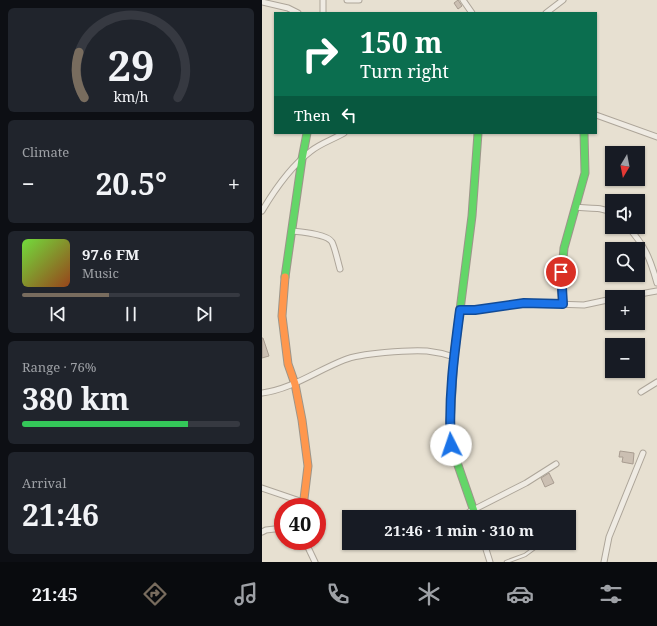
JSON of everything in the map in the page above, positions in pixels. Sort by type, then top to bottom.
[{"type":"street","points":[[322,12],[323,0]]},
{"type":"street","points":[[347,0],[359,0]]},
{"type":"street","points":[[463,0],[471,12]]},
{"type":"street","points":[[547,12],[563,0]]},
{"type":"street","points":[[262,2],[288,8],[296,12]]},
{"type":"street","points":[[597,115],[657,137]]},
{"type":"street","points":[[304,498],[308,466],[302,420],[288,364],[282,316],[285,277],[307,134]]},
{"type":"street","points":[[262,211],[264,205],[289,171],[312,150],[342,134]]},
{"type":"street","points":[[472,510],[451,445],[450,423],[454,357],[472,216],[478,134]]},
{"type":"street","points":[[563,304],[561,272],[568,232],[582,187],[585,172],[584,134]]},
{"type":"street","points":[[575,207],[599,208],[605,210]]},
{"type":"street","points":[[292,231],[327,238],[332,242],[340,269]]},
{"type":"street","points":[[634,234],[651,260],[657,283]]},
{"type":"street","points":[[645,293],[657,291]]},
{"type":"street","points":[[460,310],[475,310],[524,303],[584,305],[605,300]]},
{"type":"street","points":[[262,393],[275,391],[294,384],[346,359],[394,352],[426,351],[454,357]]},
{"type":"street","points":[[641,392],[657,382]]},
{"type":"street","points":[[604,562],[609,537],[643,453]]},
{"type":"street","points":[[478,510],[556,464]]},
{"type":"street","points":[[262,488],[286,498]]},
{"type":"street","points":[[262,532],[274,529]]},
{"type":"street","points":[[309,550],[315,562]]},
{"type":"street","points":[[486,550],[490,562]]},
{"type":"lane","points":[[506,562],[525,555],[532,550]]},
{"type":"building","points":[[458,0],[462,6],[458,9],[454,3]]},
{"type":"building","points":[[262,338],[269,356],[262,358]]},
{"type":"building","points":[[620,451],[634,453],[633,464],[622,462],[623,457],[619,457]]},
{"type":"building","points":[[549,473],[554,483],[545,487],[541,478]]},
{"type":"traffic: fast","points":[[285,277],[307,134]]},
{"type":"traffic: fast","points":[[474,510],[451,445],[450,423],[454,357],[472,216],[478,134]]},
{"type":"traffic: fast","points":[[563,304],[561,281],[564,248],[585,173],[584,134]]},
{"type":"traffic: slow","points":[[285,277],[282,316],[288,364],[295,384],[302,420],[308,466],[304,498]]},
{"type":"route","points":[[451,445],[450,423],[454,357],[460,310],[475,310],[524,303],[563,304],[561,272]]}]
